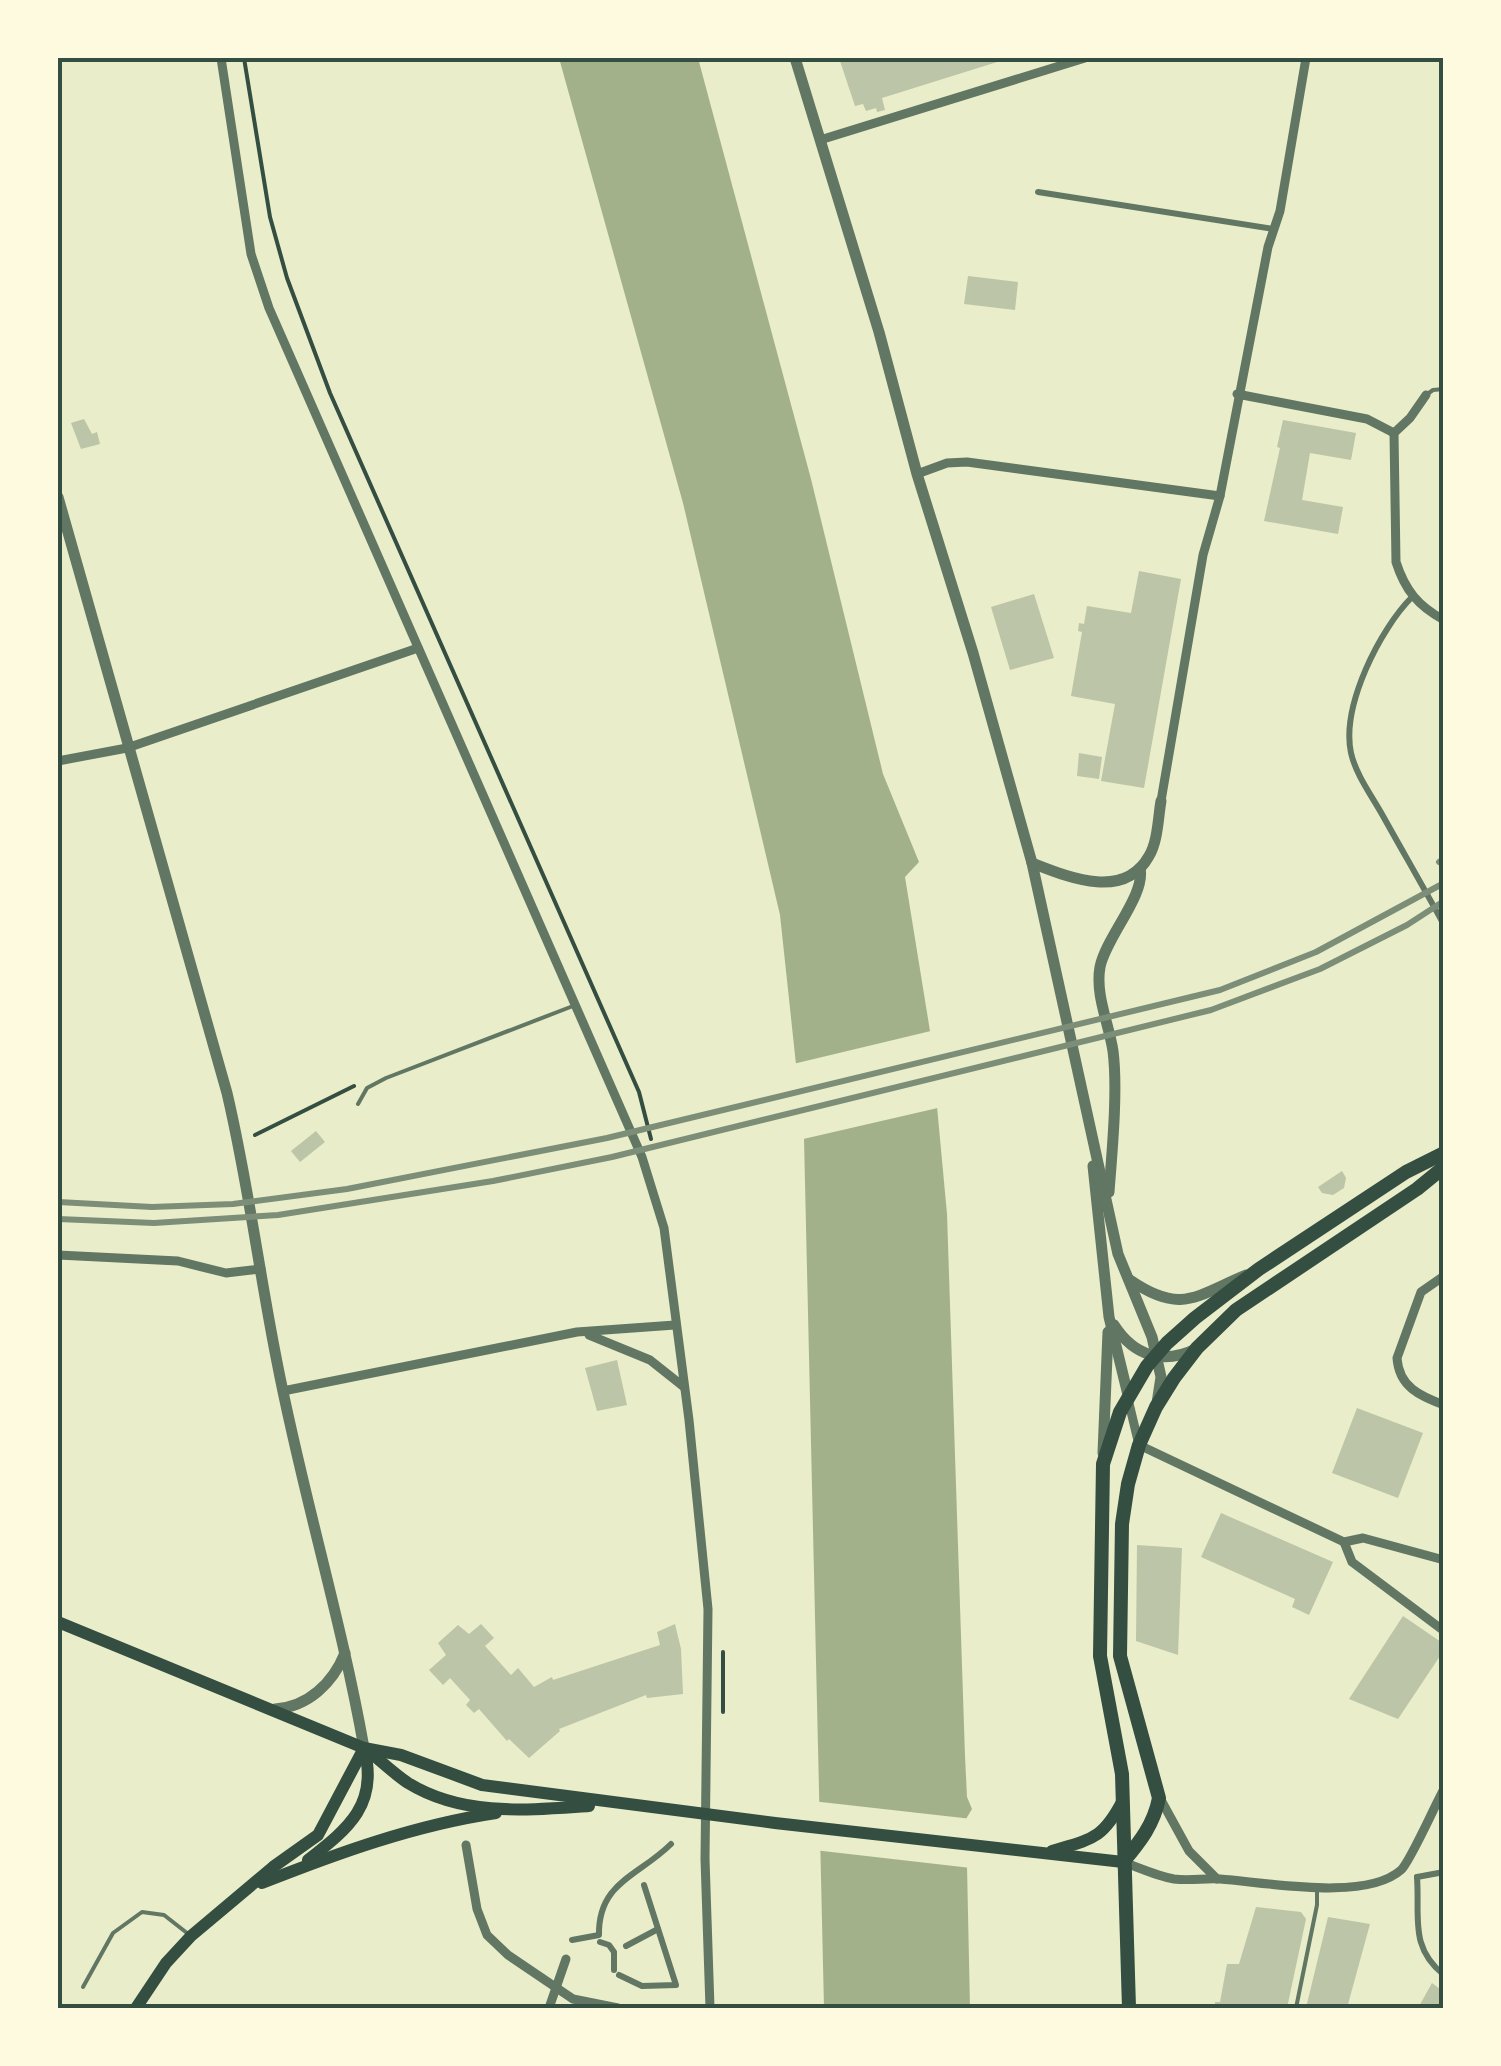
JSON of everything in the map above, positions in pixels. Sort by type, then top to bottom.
[{"type":"main road","points":[[1128,2008],[1122,1774],[1100,1656],[1103,1464],[1128,1395],[1155,1356],[1180,1330],[1259,1269],[1406,1172],[1444,1152]]},
{"type":"main road","points":[[1124,1862],[1145,1837],[1159,1798],[1120,1656],[1122,1524],[1139,1445],[1156,1407],[1197,1348],[1252,1298],[1417,1190],[1444,1167]]},
{"type":"main road","points":[[58,1622],[364,1748],[402,1755],[482,1784],[618,1804],[1124,1862]]},
{"type":"main road","points":[[364,1748],[408,1783],[434,1795],[508,1812]]},
{"type":"main road","points":[[296,1870],[341,1834],[362,1804],[370,1773],[364,1748]]},
{"type":"main road","points":[[136,2008],[166,1963],[191,1936],[272,1867],[318,1835],[364,1748]]},
{"type":"main road","points":[[1045,1853],[1084,1842],[1105,1830],[1123,1800]]},
{"type":"main road","points":[[254,1885],[400,1834],[471,1817],[618,1804]]},
{"type":"street","points":[[221,58],[252,254],[269,308],[642,1157],[664,1228],[708,1609],[706,1809],[710,2008]]},
{"type":"street","points":[[795,58],[879,332],[1032,863],[1122,1268],[1152,1336],[1161,1377],[1156,1407]]},
{"type":"street","points":[[820,140],[1080,58]]},
{"type":"street","points":[[1032,863],[1066,876],[1095,882],[1118,881],[1140,868],[1154,844],[1200,571],[1220,496],[1306,58]]},
{"type":"street","points":[[1038,192],[1274,229]]},
{"type":"street","points":[[1238,394],[1367,419],[1394,433]]},
{"type":"street","points":[[1426,395],[1394,433],[1396,562],[1412,597],[1444,620]]},
{"type":"street","points":[[917,474],[947,463],[966,462],[1220,496]]},
{"type":"street","points":[[58,497],[227,1093],[250,1194],[283,1391],[364,1748]]},
{"type":"street","points":[[1412,597],[1381,637],[1363,681],[1351,722],[1352,754],[1368,791],[1444,925]]},
{"type":"street","points":[[58,761],[127,748],[418,648]]},
{"type":"street","points":[[1108,1206],[1113,1054],[1099,984],[1100,969],[1141,882],[1140,868]]},
{"type":"street","points":[[1087,1116],[1109,1318],[1139,1445],[1344,1542],[1363,1538],[1444,1560]]},
{"type":"street","points":[[58,1255],[178,1261],[226,1273],[261,1269]]},
{"type":"street","points":[[1129,1279],[1154,1295],[1183,1302],[1259,1269]]},
{"type":"street","points":[[1444,1276],[1421,1292],[1397,1358],[1410,1390],[1444,1406]]},
{"type":"street","points":[[1109,1318],[1137,1352],[1174,1358],[1197,1348]]},
{"type":"street","points":[[1103,1464],[1109,1318]]},
{"type":"street","points":[[283,1391],[577,1332],[675,1324]]},
{"type":"street","points":[[577,1332],[644,1356],[685,1388]]},
{"type":"street","points":[[1344,1542],[1352,1562],[1444,1630]]},
{"type":"street","points":[[274,1710],[305,1702],[331,1679],[345,1653]]},
{"type":"street","points":[[1124,1862],[1171,1878],[1317,1888],[1370,1883],[1404,1868],[1444,1789]]},
{"type":"street","points":[[1159,1798],[1183,1842],[1216,1879]]},
{"type":"street","points":[[572,1940],[598,1936],[599,1914],[608,1894],[639,1875],[672,1844]]},
{"type":"street","points":[[466,1845],[477,1908],[487,1936],[508,1956],[573,1999],[618,2008]]},
{"type":"street","points":[[1404,1868],[1417,1877],[1444,1872]]},
{"type":"street","points":[[600,1942],[610,1945],[614,1952],[616,1972],[642,1986],[676,1985],[639,1875]]},
{"type":"street","points":[[1417,1877],[1421,1950],[1427,1962],[1444,1975]]},
{"type":"street","points":[[626,1946],[658,1929]]},
{"type":"street","points":[[549,2008],[566,1959]]},
{"type":"lane","points":[[1426,395],[1444,389]]},
{"type":"lane","points":[[358,1104],[367,1088],[386,1078],[574,1006]]},
{"type":"lane","points":[[1296,2008],[1317,1888]]},
{"type":"lane","points":[[83,1987],[113,1933],[142,1912],[164,1915],[191,1936]]},
{"type":"path","points":[[244,58],[270,217],[287,278],[330,393],[644,1104]]},
{"type":"path","points":[[255,1135],[360,1082]]},
{"type":"shaded area","points":[[559,58],[698,58],[811,479],[883,774],[919,862],[905,877],[930,1031],[947,1214],[965,1756],[967,1797],[972,1809],[966,1819],[970,2008],[824,2008],[804,1139],[780,915],[683,503]]},
{"type":"pier","points":[[935,1030],[942,1107],[799,1140],[793,1064]]},
{"type":"pier","points":[[812,1801],[972,1819],[971,1868],[814,1850]]},
{"type":"building","points":[[839,58],[1010,58],[882,98],[885,110],[877,112],[876,108],[866,111],[863,104],[855,106]]},
{"type":"building","points":[[968,276],[1018,282],[1015,310],[964,304]]},
{"type":"building","points":[[84,419],[92,434],[97,432],[100,444],[81,449],[71,423]]},
{"type":"building","points":[[1283,420],[1356,433],[1351,460],[1310,453],[1302,500],[1343,507],[1338,534],[1264,521]]},
{"type":"building","points":[[1139,571],[1181,579],[1144,788],[1101,781],[1115,704],[1071,696],[1082,632],[1078,631],[1079,623],[1084,624],[1087,606],[1131,613]]},
{"type":"building","points":[[1034,594],[1054,658],[1010,670],[991,607]]},
{"type":"building","points":[[1079,753],[1102,757],[1099,779],[1077,776]]},
{"type":"building","points":[[316,1131],[325,1142],[300,1162],[291,1151]]},
{"type":"building","points":[[1342,1171],[1346,1178],[1344,1188],[1333,1195],[1322,1193],[1318,1187]]},
{"type":"building","points":[[617,1360],[627,1405],[597,1411],[585,1368]]},
{"type":"building","points":[[1357,1408],[1423,1433],[1398,1498],[1332,1473]]},
{"type":"building","points":[[1221,1513],[1333,1562],[1309,1615],[1292,1607],[1295,1599],[1201,1557]]},
{"type":"building","points":[[1137,1545],[1182,1548],[1178,1655],[1136,1641]]},
{"type":"building","points":[[1403,1616],[1444,1644],[1444,1650],[1398,1719],[1349,1699]]},
{"type":"building","points":[[481,1624],[494,1638],[485,1646],[511,1675],[518,1668],[534,1687],[552,1677],[553,1680],[660,1645],[657,1632],[675,1624],[681,1649],[683,1694],[647,1698],[646,1695],[559,1729],[529,1758],[507,1741],[479,1709],[474,1713],[466,1705],[470,1700],[450,1678],[443,1685],[429,1670],[446,1655],[438,1643],[458,1625],[469,1634]]},
{"type":"building","points":[[1256,1907],[1301,1912],[1306,1919],[1287,2008],[1215,2008],[1215,2002],[1220,2002],[1227,1964],[1239,1964]]},
{"type":"building","points":[[1328,1917],[1370,1924],[1347,2008],[1306,2008]]},
{"type":"building","points":[[1432,1983],[1444,1992],[1444,2008],[1418,2008]]},
{"type":"railway","points":[[1439,862],[1444,858]]},
{"type":"railway","points":[[58,1202],[152,1207],[233,1204],[347,1189],[607,1138],[1220,990],[1316,952],[1444,883]]},
{"type":"railway","points":[[58,1219],[154,1223],[278,1215],[493,1181],[612,1157],[1211,1010],[1320,969],[1407,925],[1444,901]]}]
